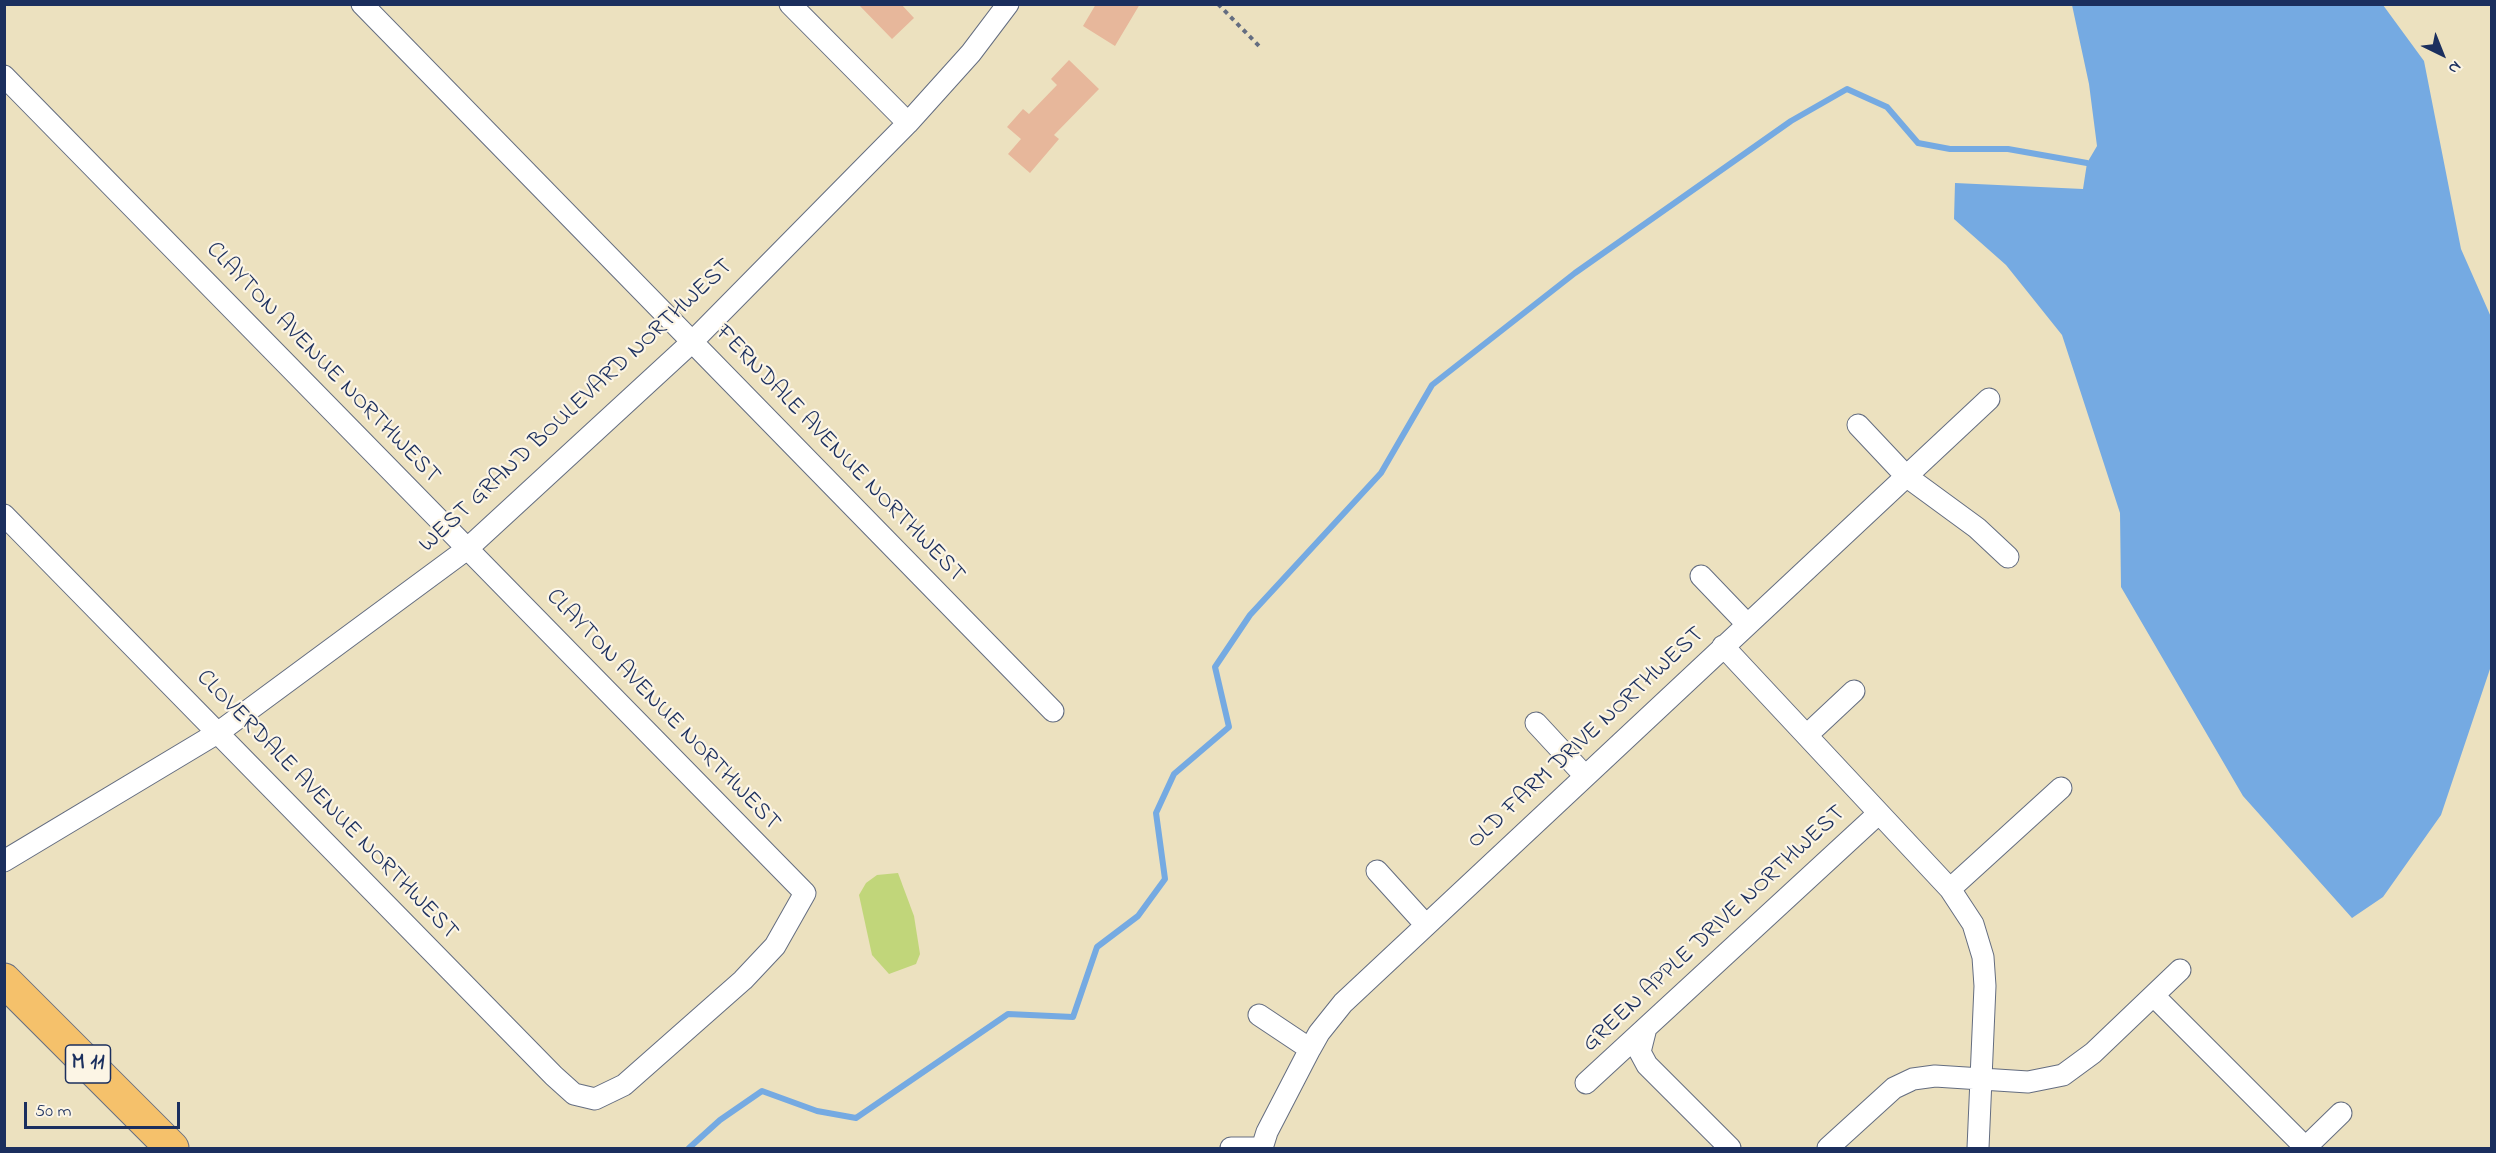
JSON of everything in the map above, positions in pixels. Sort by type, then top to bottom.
[{"type":"main road","name":"M 11","points":[[4,980],[172,1149]]},
{"type":"street","name":"FERNDALE AVENUE NORTHWEST","points":[[362,4],[1053,711]]},
{"type":"street","points":[[790,4],[908,123]]},
{"type":"street","name":"WEST GRAND BOULEVARD NORTHWEST","points":[[4,861],[219,732],[467,549],[693,342],[908,123],[971,53],[1008,4]]},
{"type":"street","name":"CLAYTON AVENUE NORTHWEST","points":[[4,76],[805,893]]},
{"type":"street","name":"OLD FARM DRIVE NORTHWEST","points":[[1262,1148],[1266,1132],[1310,1048],[1342,1003],[1989,399]]},
{"type":"street","points":[[1858,425],[1906,476],[1977,528],[2008,558]]},
{"type":"street","name":"CLOVERDALE AVENUE NORTHWEST","points":[[4,515],[574,1094],[595,1099],[624,1085],[744,980],[775,946],[805,893]]},
{"type":"street","points":[[1701,576],[1747,624]]},
{"type":"street","points":[[1723,646],[1950,889],[1973,924],[1983,957],[1985,986],[1978,1149]]},
{"type":"street","points":[[1806,735],[1854,691]]},
{"type":"street","points":[[1536,723],[1585,776]]},
{"type":"street","points":[[1950,889],[2061,788]]},
{"type":"street","name":"GREEN APPLE DRIVE NORTHWEST","points":[[1586,1083],[1879,813]]},
{"type":"street","points":[[1377,871],[1425,924]]},
{"type":"street","points":[[1828,1149],[1882,1098],[1903,1082],[1924,1076],[2028,1082],[2062,1075],[2093,1053],[2180,970]]},
{"type":"street","points":[[2154,996],[2305,1148],[2341,1113]]},
{"type":"street","points":[[1259,1015],[1310,1048]]},
{"type":"street","points":[[1646,1028],[1640,1052],[1647,1065],[1730,1149]]},
{"type":"street","points":[[1230,1149],[1262,1148]]},
{"type":"path","points":[[1218,4],[1261,48]]},
{"type":"green space","points":[[898,873],[914,916],[920,954],[916,964],[889,974],[872,955],[859,895],[866,883],[877,875]]},
{"type":"water","points":[[2072,5],[2383,5],[2424,61],[2461,249],[2491,317],[2491,666],[2441,815],[2383,897],[2352,918],[2243,796],[2121,587],[2120,513],[2062,335],[2006,265],[1954,219],[1955,183],[2083,189],[2087,163],[2097,146],[2089,84]]},
{"type":"building","points":[[858,4],[901,4],[914,18],[892,39]]},
{"type":"building","points":[[1096,4],[1140,4],[1115,46],[1083,26]]},
{"type":"building","points":[[1069,60],[1099,89],[1054,135],[1059,139],[1030,173],[1008,154],[1021,139],[1007,127],[1023,109],[1029,114],[1057,85],[1051,79]]},
{"type":"waterway","points":[[689,1148],[720,1120],[762,1091],[817,1111],[856,1118],[1008,1014],[1073,1017],[1097,947],[1138,916],[1165,879],[1156,813],[1174,774],[1229,727],[1215,667],[1250,615],[1381,473],[1432,385],[1575,273],[1791,121],[1847,89],[1887,107],[1918,143],[1950,149],[2008,149],[2087,163]]}]
